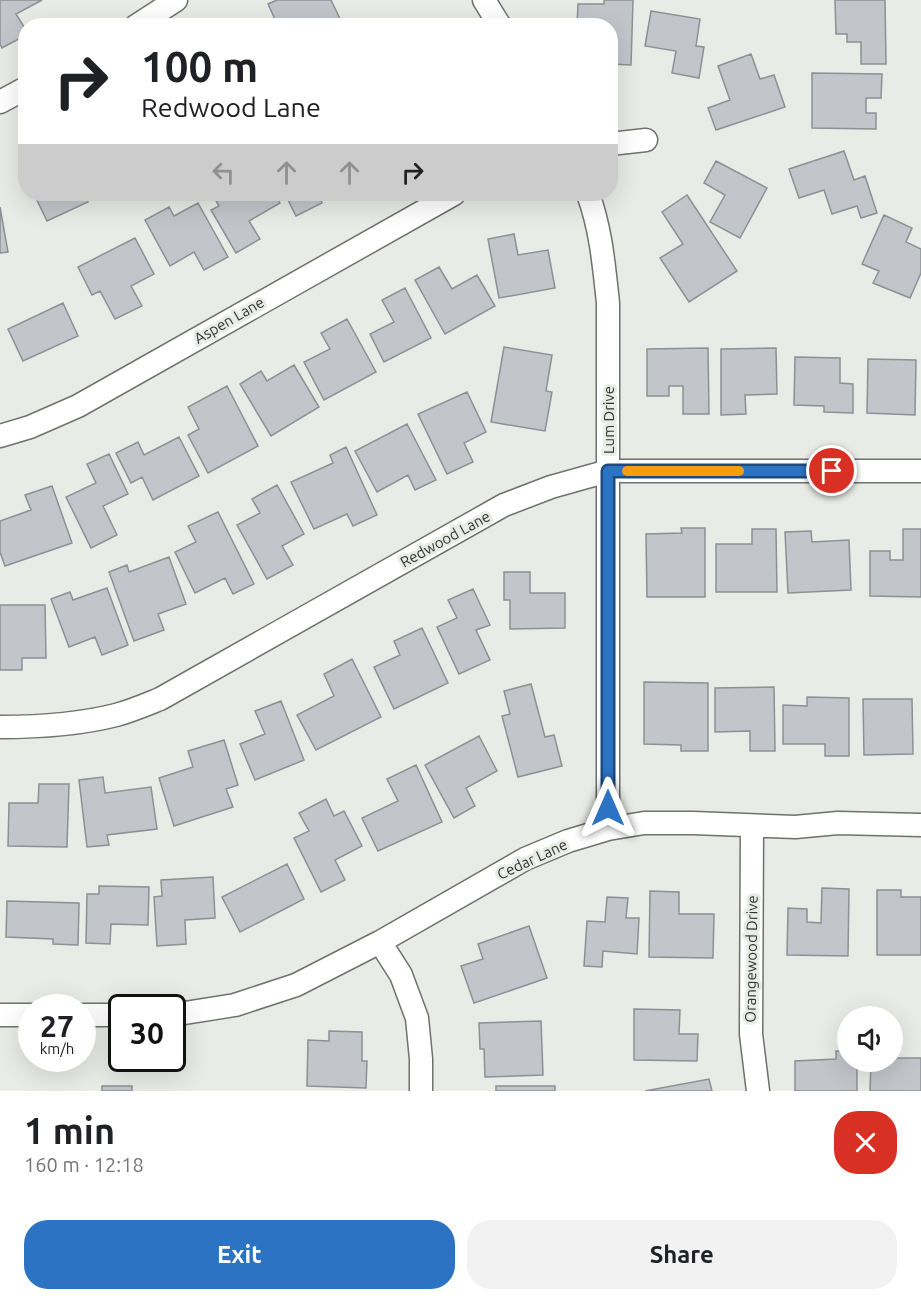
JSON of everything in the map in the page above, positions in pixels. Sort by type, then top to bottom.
[{"type":"street","points":[[148,18],[176,0]]},
{"type":"street","points":[[484,0],[495,18]]},
{"type":"street","points":[[0,102],[18,92]]},
{"type":"street","points":[[618,143],[646,140]]},
{"type":"street","name":"Aspen Lane","points":[[0,436],[30,427],[78,406],[442,201]]},
{"type":"street","name":"Lum Drive","points":[[590,201],[603,254],[608,303],[608,829]]},
{"type":"street","name":"Redwood Lane","points":[[0,727],[75,724],[117,715],[160,699],[504,505],[551,487],[608,471],[921,471]]},
{"type":"street","name":"Cedar Lane","points":[[186,1013],[235,1005],[296,985],[380,942],[525,859],[568,841],[608,829],[645,824],[693,823],[795,827],[838,824],[921,825]]},
{"type":"street","name":"Orangewood Drive","points":[[752,826],[750,1034],[758,1091]]},
{"type":"street","points":[[380,942],[401,975],[417,1018],[421,1091]]},
{"type":"street","points":[[0,1015],[18,1015]]},
{"type":"building","points":[[0,0],[42,0],[16,14],[18,18],[18,39],[2,48],[0,44]]},
{"type":"building","points":[[277,0],[331,0],[340,18],[274,18],[268,4]]},
{"type":"building","points":[[604,0],[633,0],[631,65],[618,64],[618,18],[577,18],[578,4],[604,4]]},
{"type":"building","points":[[835,0],[885,0],[886,64],[861,64],[861,42],[847,42],[847,34],[836,34]]},
{"type":"building","points":[[651,11],[700,19],[696,46],[704,47],[699,78],[672,73],[676,51],[645,46]]},
{"type":"building","points":[[751,54],[760,79],[774,75],[785,107],[716,130],[708,108],[730,100],[718,66]]},
{"type":"building","points":[[812,73],[882,74],[881,98],[866,98],[866,113],[876,113],[876,129],[812,128]]},
{"type":"building","points":[[844,151],[854,180],[865,176],[877,213],[861,218],[857,206],[832,214],[824,190],[799,198],[789,169]]},
{"type":"building","points":[[716,161],[767,188],[740,238],[710,222],[725,195],[704,183]]},
{"type":"building","points":[[687,195],[737,271],[689,302],[660,258],[683,244],[662,212]]},
{"type":"building","points":[[37,201],[88,202],[47,221]]},
{"type":"building","points":[[216,201],[279,201],[280,203],[249,221],[260,239],[236,253],[211,210],[219,206]]},
{"type":"building","points":[[288,201],[321,201],[322,203],[296,216]]},
{"type":"building","points":[[198,203],[228,257],[204,270],[194,252],[170,266],[145,220],[169,207],[174,216]]},
{"type":"building","points":[[0,207],[8,252],[0,253]]},
{"type":"building","points":[[884,215],[912,228],[906,242],[921,249],[921,273],[910,298],[873,283],[879,271],[862,264]]},
{"type":"building","points":[[514,234],[518,255],[548,250],[555,288],[499,298],[488,239]]},
{"type":"building","points":[[135,238],[154,274],[131,286],[142,306],[115,319],[100,291],[92,295],[78,267]]},
{"type":"building","points":[[439,267],[452,289],[477,275],[495,306],[445,334],[415,280]]},
{"type":"building","points":[[405,288],[431,338],[384,362],[370,334],[394,322],[382,300]]},
{"type":"building","points":[[63,303],[78,336],[23,361],[8,329]]},
{"type":"building","points":[[347,319],[376,372],[324,400],[304,362],[330,349],[321,333]]},
{"type":"building","points":[[504,347],[552,355],[546,391],[552,392],[545,431],[491,422]]},
{"type":"building","points":[[708,348],[709,414],[683,414],[683,386],[669,386],[669,396],[647,396],[647,349]]},
{"type":"building","points":[[776,348],[777,394],[745,395],[746,414],[721,415],[721,349]]},
{"type":"building","points":[[795,357],[840,358],[840,383],[853,384],[853,413],[824,412],[824,406],[794,405]]},
{"type":"building","points":[[868,359],[916,360],[915,415],[867,413]]},
{"type":"building","points":[[294,365],[319,407],[271,436],[240,384],[261,371],[267,381]]},
{"type":"building","points":[[227,386],[258,446],[208,473],[188,435],[199,429],[188,407]]},
{"type":"building","points":[[467,392],[486,432],[464,443],[473,462],[447,474],[418,414]]},
{"type":"building","points":[[407,424],[436,480],[415,490],[408,475],[377,492],[355,451]]},
{"type":"building","points":[[179,437],[199,476],[153,500],[142,477],[131,483],[116,453],[138,442],[144,455]]},
{"type":"building","points":[[346,447],[377,515],[353,526],[347,514],[314,529],[291,482],[333,463],[330,455]]},
{"type":"building","points":[[109,454],[128,494],[103,506],[117,535],[91,548],[66,497],[96,483],[87,464]]},
{"type":"building","points":[[277,485],[304,534],[282,546],[293,565],[267,579],[237,525],[260,513],[252,499]]},
{"type":"building","points":[[52,486],[72,543],[5,566],[0,552],[0,521],[31,510],[25,495]]},
{"type":"building","points":[[218,512],[254,584],[233,594],[225,578],[195,593],[175,552],[196,542],[188,526]]},
{"type":"building","points":[[681,528],[705,528],[705,597],[647,597],[646,534],[682,533]]},
{"type":"building","points":[[752,529],[776,529],[777,592],[716,592],[716,544],[752,544]]},
{"type":"building","points":[[903,529],[921,529],[921,597],[870,596],[870,551],[890,551],[890,560],[903,560]]},
{"type":"building","points":[[811,531],[812,542],[849,540],[851,590],[788,593],[785,532]]},
{"type":"building","points":[[169,557],[186,604],[158,614],[164,630],[134,641],[109,572],[127,565],[129,572]]},
{"type":"building","points":[[504,572],[530,572],[530,593],[565,593],[565,628],[510,629],[510,600],[504,600]]},
{"type":"building","points":[[107,588],[128,645],[102,655],[95,637],[69,647],[51,599],[70,592],[73,600]]},
{"type":"building","points":[[473,589],[490,625],[476,630],[490,660],[459,674],[437,627],[457,618],[448,600]]},
{"type":"building","points":[[0,605],[45,605],[46,658],[22,658],[22,670],[0,670]]},
{"type":"building","points":[[422,628],[448,683],[394,709],[374,667],[400,655],[394,641]]},
{"type":"building","points":[[352,659],[381,717],[316,750],[297,715],[334,696],[324,674]]},
{"type":"building","points":[[644,682],[708,683],[708,751],[681,751],[681,745],[644,744]]},
{"type":"building","points":[[531,684],[545,737],[554,735],[562,766],[518,777],[502,716],[510,714],[504,691]]},
{"type":"building","points":[[774,687],[775,751],[750,751],[750,731],[715,732],[715,688]]},
{"type":"building","points":[[807,697],[849,698],[849,756],[825,756],[825,744],[783,744],[783,705],[807,706]]},
{"type":"building","points":[[863,699],[912,699],[913,754],[864,755]]},
{"type":"building","points":[[281,701],[304,760],[255,780],[240,744],[265,734],[255,711]]},
{"type":"building","points":[[479,736],[497,771],[466,788],[475,806],[454,818],[425,765]]},
{"type":"building","points":[[224,740],[238,785],[226,789],[233,807],[174,826],[159,778],[193,767],[188,751]]},
{"type":"building","points":[[416,765],[442,822],[378,851],[362,818],[398,801],[387,779]]},
{"type":"building","points":[[103,777],[105,793],[151,787],[157,829],[107,835],[109,845],[87,847],[79,780]]},
{"type":"building","points":[[39,784],[69,784],[67,847],[8,846],[9,803],[38,803]]},
{"type":"building","points":[[326,799],[334,816],[344,811],[362,846],[335,860],[345,880],[321,892],[294,838],[309,831],[299,813]]},
{"type":"building","points":[[287,864],[304,899],[240,932],[222,897]]},
{"type":"building","points":[[213,877],[215,918],[185,920],[186,944],[157,946],[154,897],[162,896],[161,880]]},
{"type":"building","points":[[99,886],[149,887],[148,925],[111,924],[110,944],[86,943],[87,894],[99,894]]},
{"type":"building","points":[[822,888],[849,889],[848,956],[787,955],[788,908],[807,909],[807,922],[821,923]]},
{"type":"building","points":[[877,890],[901,890],[901,897],[921,897],[921,955],[877,955]]},
{"type":"building","points":[[650,891],[679,892],[679,914],[714,914],[713,958],[649,957]]},
{"type":"building","points":[[607,897],[628,898],[626,918],[639,918],[637,954],[603,951],[602,967],[584,966],[587,921],[605,922]]},
{"type":"building","points":[[7,901],[79,903],[78,945],[53,944],[53,939],[6,937]]},
{"type":"building","points":[[529,926],[547,978],[474,1003],[461,966],[483,959],[478,944]]},
{"type":"building","points":[[634,1009],[680,1010],[679,1034],[698,1034],[697,1061],[634,1060]]},
{"type":"building","points":[[541,1021],[543,1075],[485,1077],[484,1049],[480,1049],[479,1023]]},
{"type":"building","points":[[329,1031],[362,1032],[362,1061],[367,1061],[366,1088],[307,1086],[308,1040],[329,1041]]},
{"type":"building","points":[[837,1051],[837,1072],[857,1072],[857,1091],[795,1091],[795,1061],[836,1059]]},
{"type":"building","points":[[903,1058],[921,1058],[921,1091],[870,1091],[871,1072],[903,1072]]},
{"type":"building","points":[[709,1079],[712,1091],[645,1091]]},
{"type":"building","points":[[102,1086],[132,1086],[132,1091],[102,1091]]},
{"type":"building","points":[[496,1086],[555,1086],[555,1091],[496,1091]]},
{"type":"slow traffic","points":[[627,471],[739,471]]},
{"type":"route","points":[[608,808],[608,471],[832,471]]}]
